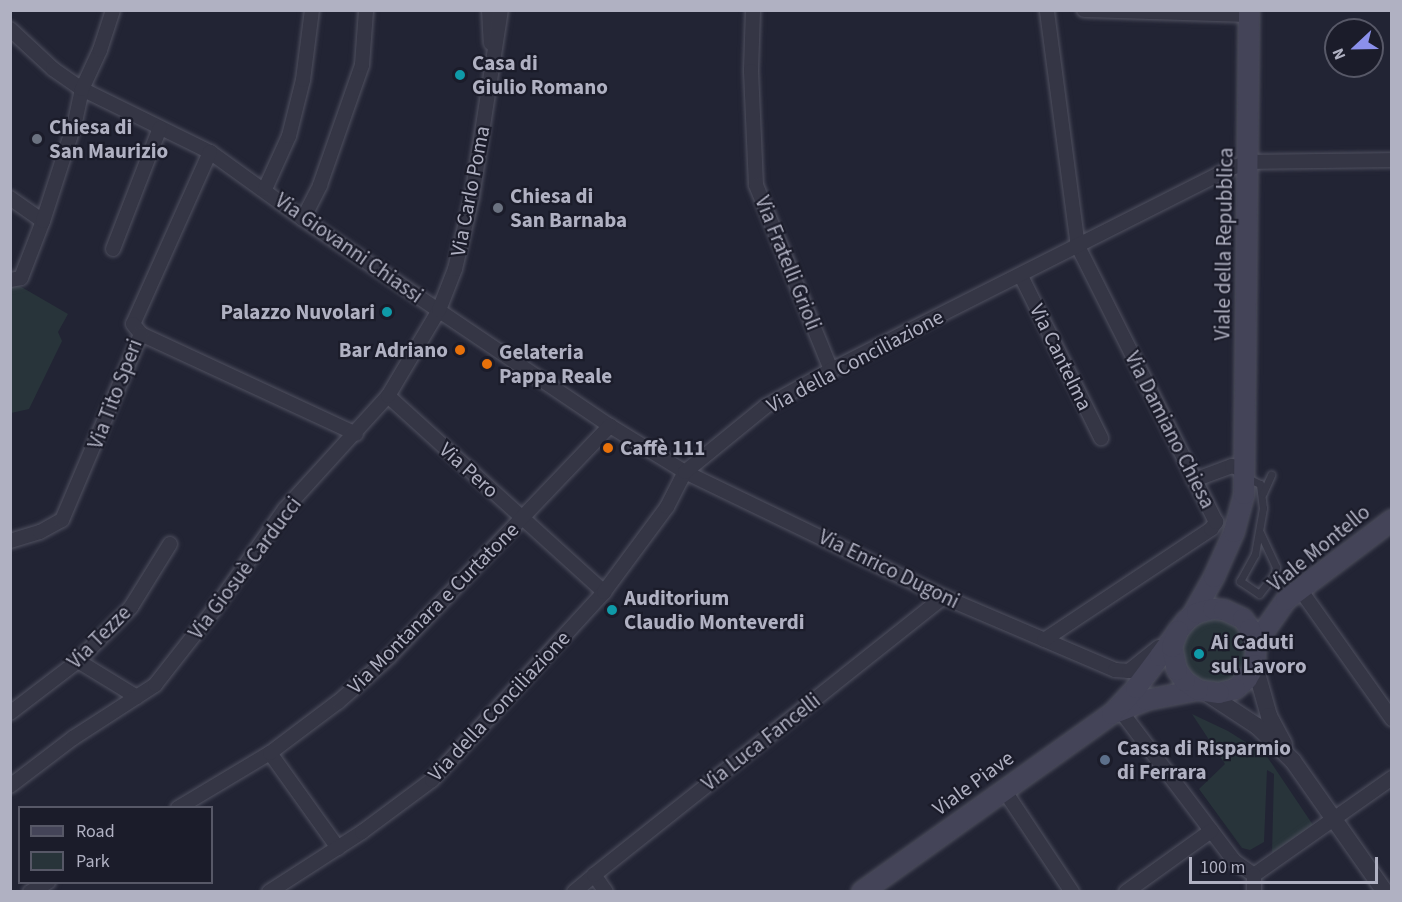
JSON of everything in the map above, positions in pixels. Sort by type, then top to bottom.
[{"type":"main road","name":"Viale della Repubblica","points":[[1192,616],[1214,577],[1234,532],[1245,477],[1250,13]]},
{"type":"main road","name":"Viale Montello","points":[[1256,650],[1286,600],[1392,520]]},
{"type":"main road","points":[[1213,609],[1233,613],[1250,629],[1256,650],[1247,679],[1235,688],[1219,693],[1202,691],[1146,700],[1116,712],[1192,616],[1213,609]]},
{"type":"main road","points":[[1178,632],[1172,647],[1177,670],[1185,681],[1202,691]]},
{"type":"main road","name":"Viale Piave","points":[[862,891],[1116,712]]},
{"type":"street","points":[[16,279],[43,221],[75,122],[82,89],[112,10]]},
{"type":"street","points":[[265,189],[282,157],[292,125],[303,80],[312,10]]},
{"type":"street","points":[[303,219],[320,185],[362,66],[366,10]]},
{"type":"street","name":"Via Carlo Poma","points":[[489,10],[492,69]]},
{"type":"street","name":"Via Carlo Poma","points":[[439,310],[455,269],[472,197],[501,10]]},
{"type":"street","name":"Via Fratelli Grioli","points":[[753,10],[751,71],[756,185],[831,370]]},
{"type":"street","name":"Via Damiano Chiesa","points":[[1044,640],[1211,529],[1215,518],[1078,248],[1047,10]]},
{"type":"street","points":[[1084,10],[1250,13]]},
{"type":"street","name":"Via Giovanni Chiassi","points":[[10,29],[53,69],[82,89],[210,152],[265,189],[303,219],[610,426],[685,472]]},
{"type":"street","points":[[113,249],[160,128]]},
{"type":"street","name":"Via Tito Speri","points":[[10,542],[62,520],[141,334],[133,324],[210,152]]},
{"type":"street","points":[[1249,162],[1392,160]]},
{"type":"street","name":"Via della Conciliazione","points":[[269,891],[338,848],[432,780],[604,592],[667,507],[685,472],[766,406],[831,370],[1078,248],[1230,168],[1249,162]]},
{"type":"street","points":[[10,198],[43,221]]},
{"type":"street","name":"Via Cantelma","points":[[1021,276],[1101,438]]},
{"type":"street","name":"Via Giosuè Carducci","points":[[10,786],[73,738],[155,685],[213,611],[285,509],[356,434],[388,396],[439,310]]},
{"type":"street","points":[[141,334],[356,434]]},
{"type":"street","name":"Via Pero","points":[[388,396],[604,592]]},
{"type":"street","name":"Via Montanara e Curtatone","points":[[180,806],[270,753],[338,702],[389,657],[610,426]]},
{"type":"street","points":[[1194,480],[1232,466],[1240,469],[1245,477]]},
{"type":"street","name":"Via Enrico Dugoni","points":[[685,472],[944,597],[1122,672],[1130,671],[1178,632]]},
{"type":"street","name":"Via Tezze","points":[[10,713],[78,661],[131,607],[170,544]]},
{"type":"street","points":[[1299,588],[1389,712]]},
{"type":"street","name":"Via Luca Fancelli","points":[[574,891],[944,597]]},
{"type":"street","points":[[1256,650],[1258,677],[1269,716],[1293,761],[1385,891]]},
{"type":"street","points":[[78,661],[137,697]]},
{"type":"street","points":[[1202,691],[1257,726],[1293,761]]},
{"type":"street","points":[[1116,712],[1234,861],[1254,875]]},
{"type":"street","points":[[270,753],[338,848]]},
{"type":"street","points":[[1254,875],[1392,778]]},
{"type":"street","points":[[1004,790],[1072,891]]},
{"type":"street","points":[[1126,891],[1211,831]]},
{"type":"street","points":[[594,875],[606,891]]},
{"type":"street","points":[[1254,875],[1254,891]]},
{"type":"street","points":[[30,891],[44,884]]},
{"type":"lane","points":[[1260,533],[1276,567],[1274,575],[1259,594],[1240,581],[1255,554],[1260,533],[1263,493],[1271,475]]},
{"type":"lane","points":[[1245,477],[1259,481],[1263,493]]},
{"type":"green space","points":[[18,285],[68,314],[58,332],[62,341],[29,409],[11,413],[11,286]]},
{"type":"green space","points":[[1215,618],[1228,621],[1239,628],[1246,639],[1249,652],[1246,665],[1239,676],[1228,683],[1215,686],[1202,683],[1191,676],[1184,665],[1181,652],[1184,639],[1191,628],[1202,621]]},
{"type":"green space","points":[[1192,714],[1228,731],[1266,755],[1313,825],[1272,853],[1274,774],[1267,770],[1264,842],[1250,850],[1242,848],[1199,789],[1225,764]]},
{"type":"place","name":"Casa di Giulio Romano","points":[[460,75]]},
{"type":"place","name":"Chiesa di San Maurizio","points":[[37,139]]},
{"type":"place","name":"Chiesa di San Barnaba","points":[[498,208]]},
{"type":"place","name":"Palazzo Nuvolari","points":[[387,312]]},
{"type":"place","name":"Bar Adriano","points":[[460,350]]},
{"type":"place","name":"Gelateria Pappa Reale","points":[[487,364]]},
{"type":"place","name":"Caffè 111","points":[[608,448]]},
{"type":"place","name":"Auditorium Claudio Monteverdi","points":[[612,610]]},
{"type":"place","name":"Ai Caduti sul Lavoro","points":[[1199,654]]},
{"type":"place","name":"Cassa di Risparmio di Ferrara","points":[[1105,760]]}]
